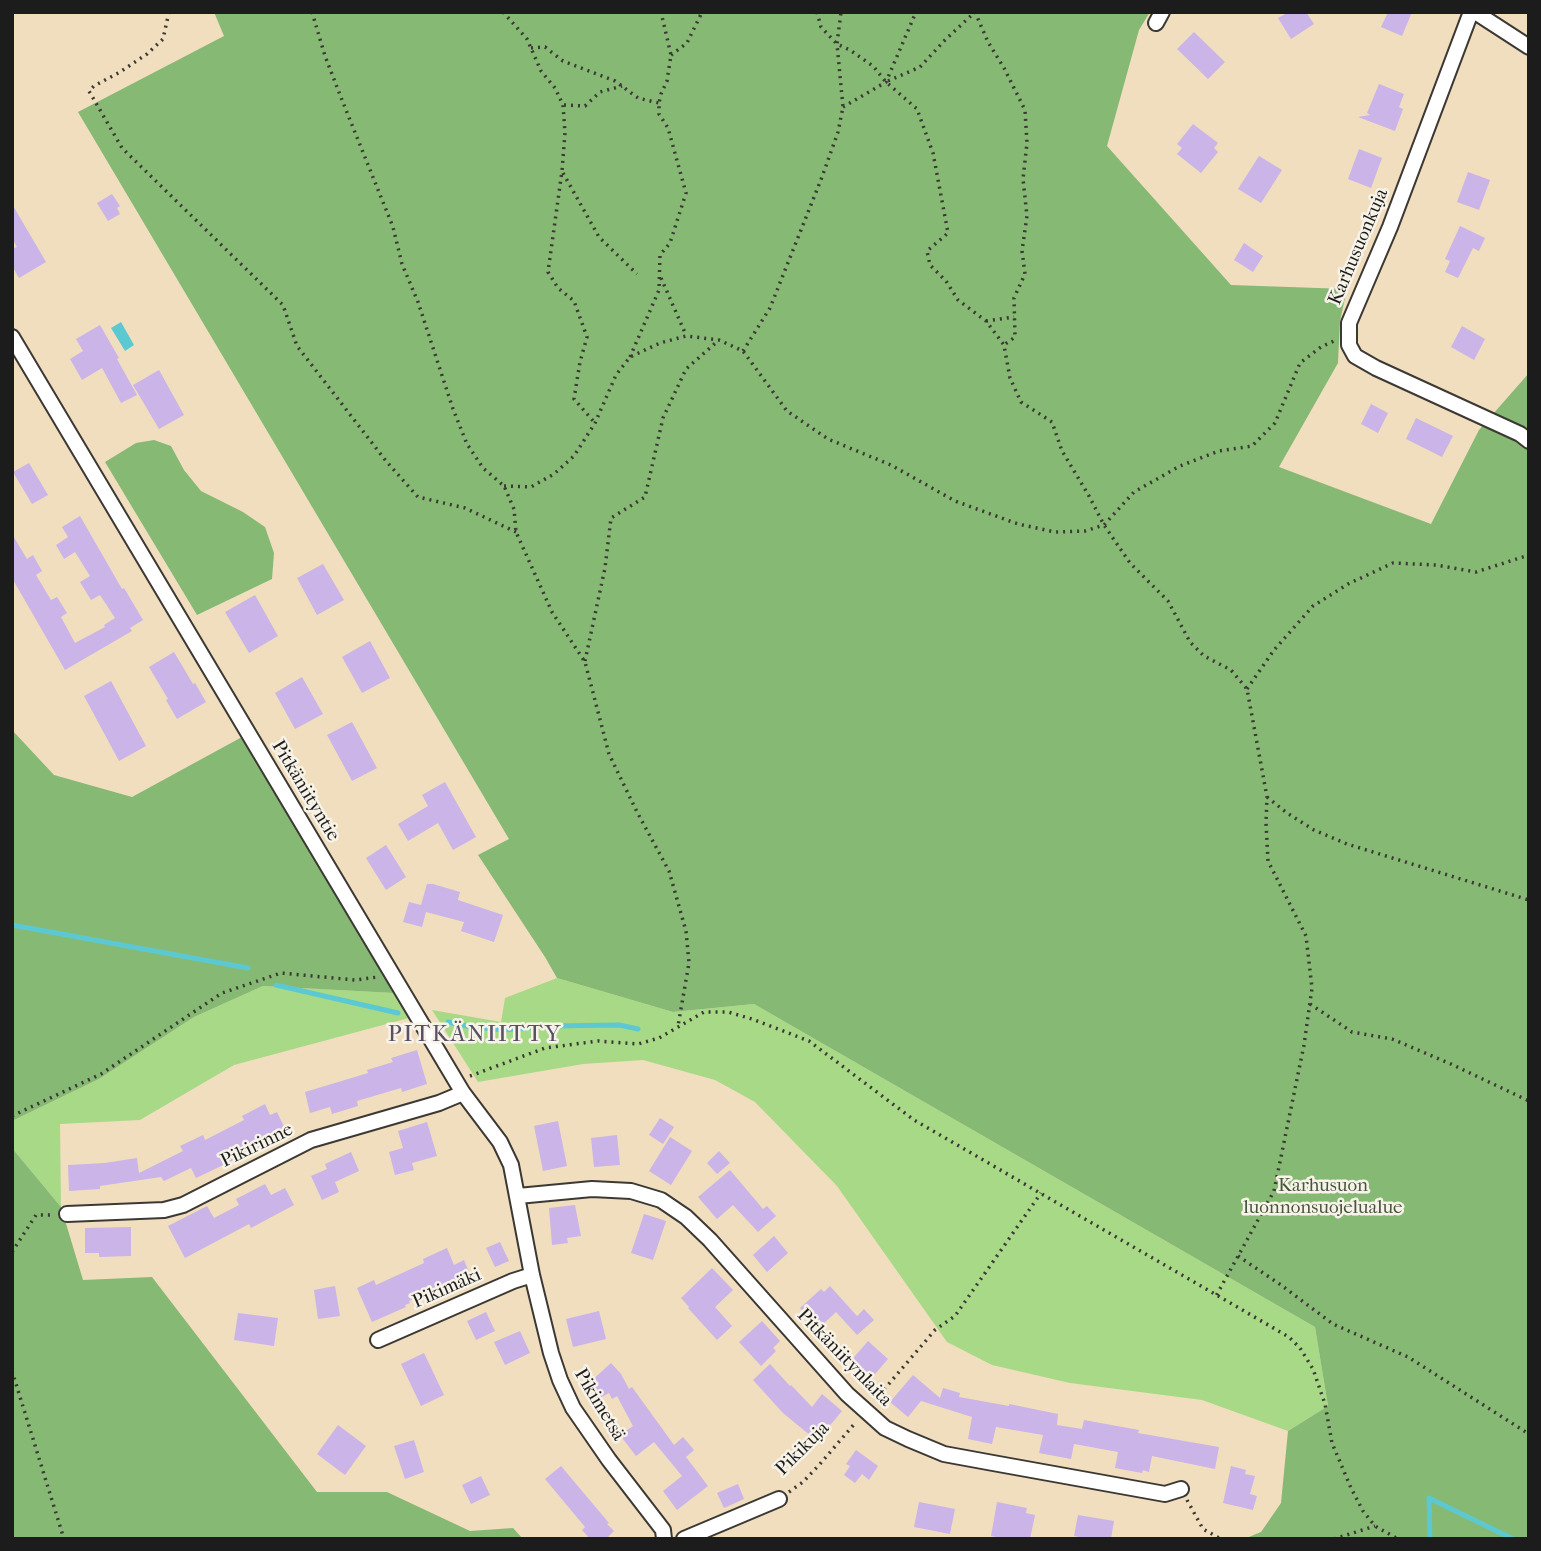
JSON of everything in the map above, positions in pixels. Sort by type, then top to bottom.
[{"type":"street","points":[[1473,12],[1529,47]]},
{"type":"street","name":"Karhusuonkuja","points":[[1473,12],[1390,227],[1349,323],[1349,345],[1355,356],[1376,368],[1520,434],[1529,441]]},
{"type":"street","name":"Pitkäniityntie","points":[[12,337],[391,972],[500,1142],[511,1165],[532,1275]]},
{"type":"street","name":"Pikirinne","points":[[67,1214],[164,1210],[183,1205],[311,1140],[439,1103],[468,1089]]},
{"type":"street","name":"Pitkäniitynlaita","points":[[518,1196],[592,1189],[631,1191],[661,1200],[686,1217],[710,1240],[847,1394],[885,1428],[944,1454],[1165,1494],[1181,1489]]},
{"type":"street","name":"Pikimäki","points":[[378,1340],[513,1280],[532,1275]]},
{"type":"street","name":"Pikimetsä","points":[[532,1275],[551,1353],[573,1408],[663,1530],[664,1539]]},
{"type":"street","name":"Pikikuja","points":[[684,1539],[779,1499]]},
{"type":"path","points":[[169,12],[163,40],[147,54],[89,91],[122,148],[283,305],[297,346],[386,461],[418,496],[466,508],[516,532]]},
{"type":"path","points":[[312,12],[325,56],[393,227],[402,264],[418,302],[467,444],[483,468],[504,486],[514,509],[516,532],[552,612],[585,662],[609,754],[669,871],[686,931],[689,963],[678,1026]]},
{"type":"path","points":[[503,12],[527,39],[541,71],[555,88],[563,105],[565,133],[562,171],[548,272],[558,288],[574,300],[587,337],[574,399],[594,423]]},
{"type":"path","points":[[504,486],[531,487],[554,474],[574,456],[594,423],[616,375],[630,357],[659,290],[660,255],[670,243],[685,193],[668,128],[659,114],[659,103],[667,81],[671,55],[661,12]]},
{"type":"path","points":[[671,55],[687,43],[702,12]]},
{"type":"path","points":[[817,12],[821,27],[837,44],[873,66],[886,82],[917,109],[933,153],[948,233],[927,251],[930,265],[946,281],[958,300],[986,321],[1004,345],[1010,378],[1021,402],[1052,422],[1062,451],[1090,496],[1104,525],[1130,563],[1168,601],[1190,642],[1204,656],[1231,670],[1247,689],[1267,797],[1268,861],[1306,936],[1312,988],[1304,1045],[1274,1191],[1216,1296]]},
{"type":"path","points":[[743,351],[770,308],[838,132],[843,107],[837,44],[841,12]]},
{"type":"path","points":[[886,82],[916,12]]},
{"type":"path","points":[[843,107],[886,82],[920,67],[975,12],[1025,110],[1027,143],[1023,179],[1027,216],[1022,251],[1025,275],[1014,298],[1015,337],[1004,345]]},
{"type":"path","points":[[531,48],[545,47],[563,61],[615,81],[638,99],[659,103]]},
{"type":"path","points":[[563,105],[586,106],[600,92],[622,86]]},
{"type":"path","points":[[562,171],[599,237],[637,274]]},
{"type":"path","points":[[660,276],[686,336]]},
{"type":"path","points":[[986,321],[1014,317]]},
{"type":"path","points":[[630,357],[660,343],[686,336],[719,340],[743,351],[787,411],[828,439],[891,465],[955,500],[1018,524],[1055,531],[1084,531],[1104,525],[1134,492],[1180,466],[1219,451],[1252,446],[1275,422],[1300,363],[1321,348],[1349,334]]},
{"type":"path","points":[[585,662],[605,568],[611,518],[645,497],[663,418],[686,369],[719,340]]},
{"type":"path","points":[[1247,689],[1274,650],[1313,606],[1348,584],[1393,563],[1436,565],[1476,572],[1529,555]]},
{"type":"path","points":[[1267,797],[1314,830],[1348,844],[1529,900]]},
{"type":"path","points":[[12,1116],[101,1074],[222,993],[281,974],[355,980],[391,972]]},
{"type":"path","points":[[1310,1004],[1352,1032],[1392,1039],[1529,1101]]},
{"type":"path","points":[[468,1089],[468,1077],[545,1048],[598,1041],[638,1044],[659,1038],[704,1012],[728,1012],[752,1018],[809,1041],[914,1120],[1289,1338],[1300,1348],[1313,1369],[1325,1404],[1332,1443],[1363,1511],[1375,1526],[1398,1539]]},
{"type":"path","name":"Pikikuja","points":[[779,1499],[803,1482],[935,1330],[955,1315],[1041,1193]]},
{"type":"path","points":[[12,1252],[36,1215],[67,1214]]},
{"type":"path","points":[[1238,1256],[1333,1324],[1408,1357],[1529,1434]]},
{"type":"path","points":[[12,1371],[64,1539]]},
{"type":"path","points":[[1181,1489],[1203,1530],[1221,1539]]},
{"type":"path","points":[[1334,1539],[1375,1526]]},
{"type":"green space","name":"Karhusuon luonnonsuojelualue","points":[[214,12],[1150,12],[1139,30],[1107,146],[1231,285],[1347,289],[1340,321],[1338,363],[1279,467],[1431,524],[1479,430],[1529,373],[1529,1539],[1244,1539],[1261,1532],[1281,1503],[1288,1431],[1328,1406],[1315,1327],[754,1004],[673,1012],[557,978],[478,855],[509,839],[78,112],[224,36]]},
{"type":"green space","points":[[154,440],[171,446],[184,470],[201,491],[243,512],[265,527],[274,553],[272,579],[197,615],[105,462],[136,443]]},
{"type":"green space","points":[[12,730],[54,775],[132,797],[242,737],[394,993],[263,986],[194,1017],[99,1079],[12,1121]]},
{"type":"green space","points":[[557,978],[673,1012],[754,1004],[1315,1327],[1328,1406],[1288,1431],[1202,1400],[1070,1383],[992,1365],[947,1342],[837,1186],[755,1102],[715,1080],[643,1060],[583,1064],[478,1082],[432,1010],[501,1022],[505,998]]},
{"type":"green space","points":[[263,986],[394,993],[409,1018],[234,1065],[140,1120],[60,1124],[61,1207],[12,1148],[12,1121],[99,1079],[194,1017]]},
{"type":"green space","points":[[12,1148],[61,1207],[83,1280],[152,1277],[317,1492],[387,1492],[470,1531],[513,1528],[523,1539],[12,1539]]},
{"type":"water","points":[[121,322],[134,345],[125,351],[111,328]]},
{"type":"building","points":[[1289,12],[1306,12],[1314,24],[1291,39],[1278,18]]},
{"type":"building","points":[[1388,12],[1412,12],[1402,36],[1381,27]]},
{"type":"building","points":[[1194,32],[1225,62],[1208,79],[1177,49]]},
{"type":"building","points":[[1379,84],[1404,94],[1399,107],[1403,109],[1395,131],[1358,117],[1370,115],[1367,113]]},
{"type":"building","points":[[1193,124],[1218,143],[1214,148],[1218,152],[1201,173],[1177,154],[1182,148],[1177,144]]},
{"type":"building","points":[[1359,149],[1382,158],[1371,188],[1348,179]]},
{"type":"building","points":[[1259,156],[1282,170],[1261,203],[1238,189]]},
{"type":"building","points":[[1468,172],[1490,180],[1479,210],[1457,202]]},
{"type":"building","points":[[112,194],[120,206],[117,208],[120,214],[108,221],[97,203]]},
{"type":"building","points":[[12,204],[46,262],[19,278],[12,266],[12,249],[17,247],[12,238]]},
{"type":"building","points":[[1460,226],[1485,238],[1479,251],[1473,248],[1458,278],[1445,272],[1450,261],[1445,259]]},
{"type":"building","points":[[1244,243],[1263,256],[1253,272],[1234,260]]},
{"type":"building","points":[[100,325],[137,395],[121,403],[102,368],[82,380],[70,359],[83,351],[76,339]]},
{"type":"building","points":[[1462,326],[1485,339],[1474,360],[1451,347]]},
{"type":"building","points":[[159,370],[184,415],[159,429],[133,385]]},
{"type":"building","points":[[1371,404],[1388,413],[1378,433],[1361,424]]},
{"type":"building","points":[[1416,418],[1453,436],[1442,457],[1406,439]]},
{"type":"building","points":[[29,463],[48,495],[32,504],[13,472]]},
{"type":"building","points":[[80,516],[143,620],[130,628],[132,631],[65,670],[12,578],[12,534],[27,559],[33,555],[42,571],[36,575],[51,600],[57,597],[67,613],[61,617],[75,643],[105,627],[104,625],[115,618],[100,595],[91,600],[80,582],[90,576],[75,552],[64,559],[56,545],[68,537],[62,527]]},
{"type":"building","points":[[323,564],[344,600],[317,615],[297,578]]},
{"type":"building","points":[[255,595],[278,636],[249,653],[225,612]]},
{"type":"building","points":[[370,641],[390,678],[362,693],[342,657]]},
{"type":"building","points":[[174,652],[206,702],[177,719],[149,667]]},
{"type":"building","points":[[302,677],[323,714],[295,729],[275,693]]},
{"type":"building","points":[[111,681],[146,746],[119,761],[84,696]]},
{"type":"building","points":[[352,722],[377,768],[352,781],[327,735]]},
{"type":"building","points":[[445,782],[476,837],[453,850],[438,823],[408,841],[398,824],[428,806],[422,795]]},
{"type":"building","points":[[386,845],[406,877],[386,890],[366,858]]},
{"type":"building","points":[[427,884],[460,892],[458,900],[503,915],[494,942],[461,931],[464,922],[426,912],[422,927],[403,922],[409,902],[421,905]]},
{"type":"building","points":[[417,1050],[427,1084],[402,1092],[401,1088],[357,1101],[358,1106],[332,1114],[330,1107],[310,1113],[305,1092],[368,1073],[367,1070],[393,1062],[391,1058]]},
{"type":"building","points":[[265,1104],[270,1115],[277,1112],[287,1133],[259,1147],[260,1149],[196,1178],[191,1168],[164,1181],[161,1177],[100,1186],[100,1189],[69,1191],[68,1165],[137,1158],[139,1173],[183,1151],[180,1146],[203,1135],[205,1140],[244,1120],[242,1116]]},
{"type":"building","points":[[660,1118],[674,1127],[663,1144],[649,1135]]},
{"type":"building","points":[[558,1121],[567,1166],[543,1171],[534,1126]]},
{"type":"building","points":[[427,1122],[437,1156],[412,1163],[414,1170],[395,1175],[389,1152],[403,1148],[398,1131]]},
{"type":"building","points":[[617,1135],[620,1165],[594,1167],[591,1138]]},
{"type":"building","points":[[670,1137],[692,1151],[671,1185],[649,1171]]},
{"type":"building","points":[[719,1151],[730,1163],[717,1174],[707,1163]]},
{"type":"building","points":[[351,1152],[359,1171],[335,1182],[339,1192],[322,1200],[311,1176],[327,1169],[325,1164]]},
{"type":"building","points":[[730,1170],[763,1209],[767,1206],[776,1216],[758,1232],[733,1205],[717,1219],[698,1197]]},
{"type":"building","points":[[265,1184],[271,1195],[285,1188],[294,1205],[251,1228],[249,1224],[185,1258],[168,1226],[207,1206],[214,1218],[239,1205],[236,1199]]},
{"type":"building","points":[[575,1205],[581,1236],[567,1238],[568,1243],[552,1245],[549,1208]]},
{"type":"building","points":[[644,1214],[666,1221],[653,1260],[631,1253]]},
{"type":"building","points":[[131,1227],[131,1256],[99,1257],[99,1253],[85,1253],[85,1228]]},
{"type":"building","points":[[774,1236],[788,1253],[767,1272],[753,1255]]},
{"type":"building","points":[[500,1242],[509,1261],[495,1267],[486,1248]]},
{"type":"building","points":[[447,1248],[454,1265],[464,1260],[471,1277],[409,1301],[406,1307],[372,1322],[357,1288],[374,1280],[376,1285],[424,1263],[423,1259]]},
{"type":"building","points":[[712,1268],[733,1290],[715,1307],[732,1326],[717,1340],[681,1298]]},
{"type":"building","points":[[335,1286],[340,1316],[318,1319],[314,1290]]},
{"type":"building","points":[[830,1286],[857,1316],[864,1309],[874,1320],[857,1335],[836,1312],[819,1328],[800,1308],[821,1289],[824,1292]]},
{"type":"building","points":[[599,1311],[606,1339],[573,1347],[566,1319]]},
{"type":"building","points":[[486,1312],[495,1331],[476,1340],[467,1321]]},
{"type":"building","points":[[238,1313],[278,1318],[274,1346],[234,1340]]},
{"type":"building","points":[[762,1321],[780,1341],[773,1348],[776,1351],[761,1366],[739,1342]]},
{"type":"building","points":[[520,1331],[530,1353],[505,1365],[494,1342]]},
{"type":"building","points":[[868,1341],[888,1359],[869,1381],[849,1363]]},
{"type":"building","points":[[424,1353],[444,1395],[421,1406],[401,1364]]},
{"type":"building","points":[[611,1363],[674,1445],[683,1437],[694,1450],[686,1457],[708,1486],[677,1510],[663,1491],[682,1476],[654,1442],[636,1456],[620,1435],[633,1426],[617,1396],[612,1399],[609,1393],[596,1400],[588,1384]]},
{"type":"building","points":[[770,1364],[812,1407],[822,1394],[842,1411],[817,1441],[783,1413],[753,1380]]},
{"type":"building","points":[[913,1375],[940,1398],[943,1388],[960,1393],[959,1397],[1058,1414],[1057,1425],[1082,1429],[1084,1420],[1139,1430],[1138,1433],[1219,1447],[1215,1469],[1152,1456],[1149,1472],[1115,1468],[1118,1452],[1074,1444],[1071,1459],[1039,1453],[1043,1435],[996,1427],[992,1444],[968,1439],[972,1417],[921,1401],[908,1417],[890,1402]]},
{"type":"building","points":[[338,1425],[366,1446],[345,1475],[317,1454]]},
{"type":"building","points":[[414,1440],[424,1472],[405,1479],[394,1446]]},
{"type":"building","points":[[856,1450],[878,1466],[869,1480],[862,1474],[855,1483],[844,1475],[850,1466],[846,1464]]},
{"type":"building","points":[[561,1466],[614,1531],[606,1539],[590,1539],[582,1530],[585,1527],[545,1479]]},
{"type":"building","points":[[1231,1466],[1255,1476],[1250,1494],[1257,1496],[1253,1510],[1223,1503]]},
{"type":"building","points":[[481,1476],[490,1495],[471,1504],[462,1485]]},
{"type":"building","points":[[738,1484],[744,1499],[724,1508],[717,1493]]},
{"type":"building","points":[[919,1502],[955,1509],[950,1534],[914,1527]]},
{"type":"building","points":[[997,1502],[1027,1508],[1026,1513],[1035,1515],[1030,1539],[991,1536]]},
{"type":"building","points":[[1078,1515],[1114,1521],[1111,1539],[1074,1536]]},
{"type":"waterway","points":[[12,925],[248,968]]},
{"type":"waterway","points":[[276,985],[398,1013]]},
{"type":"waterway","points":[[448,1022],[504,1030],[619,1025],[638,1029]]},
{"type":"waterway","points":[[1430,1539],[1429,1498],[1513,1539]]},
{"type":"district","name":"PITKÄNIITTY","points":[[475,1035]]}]
